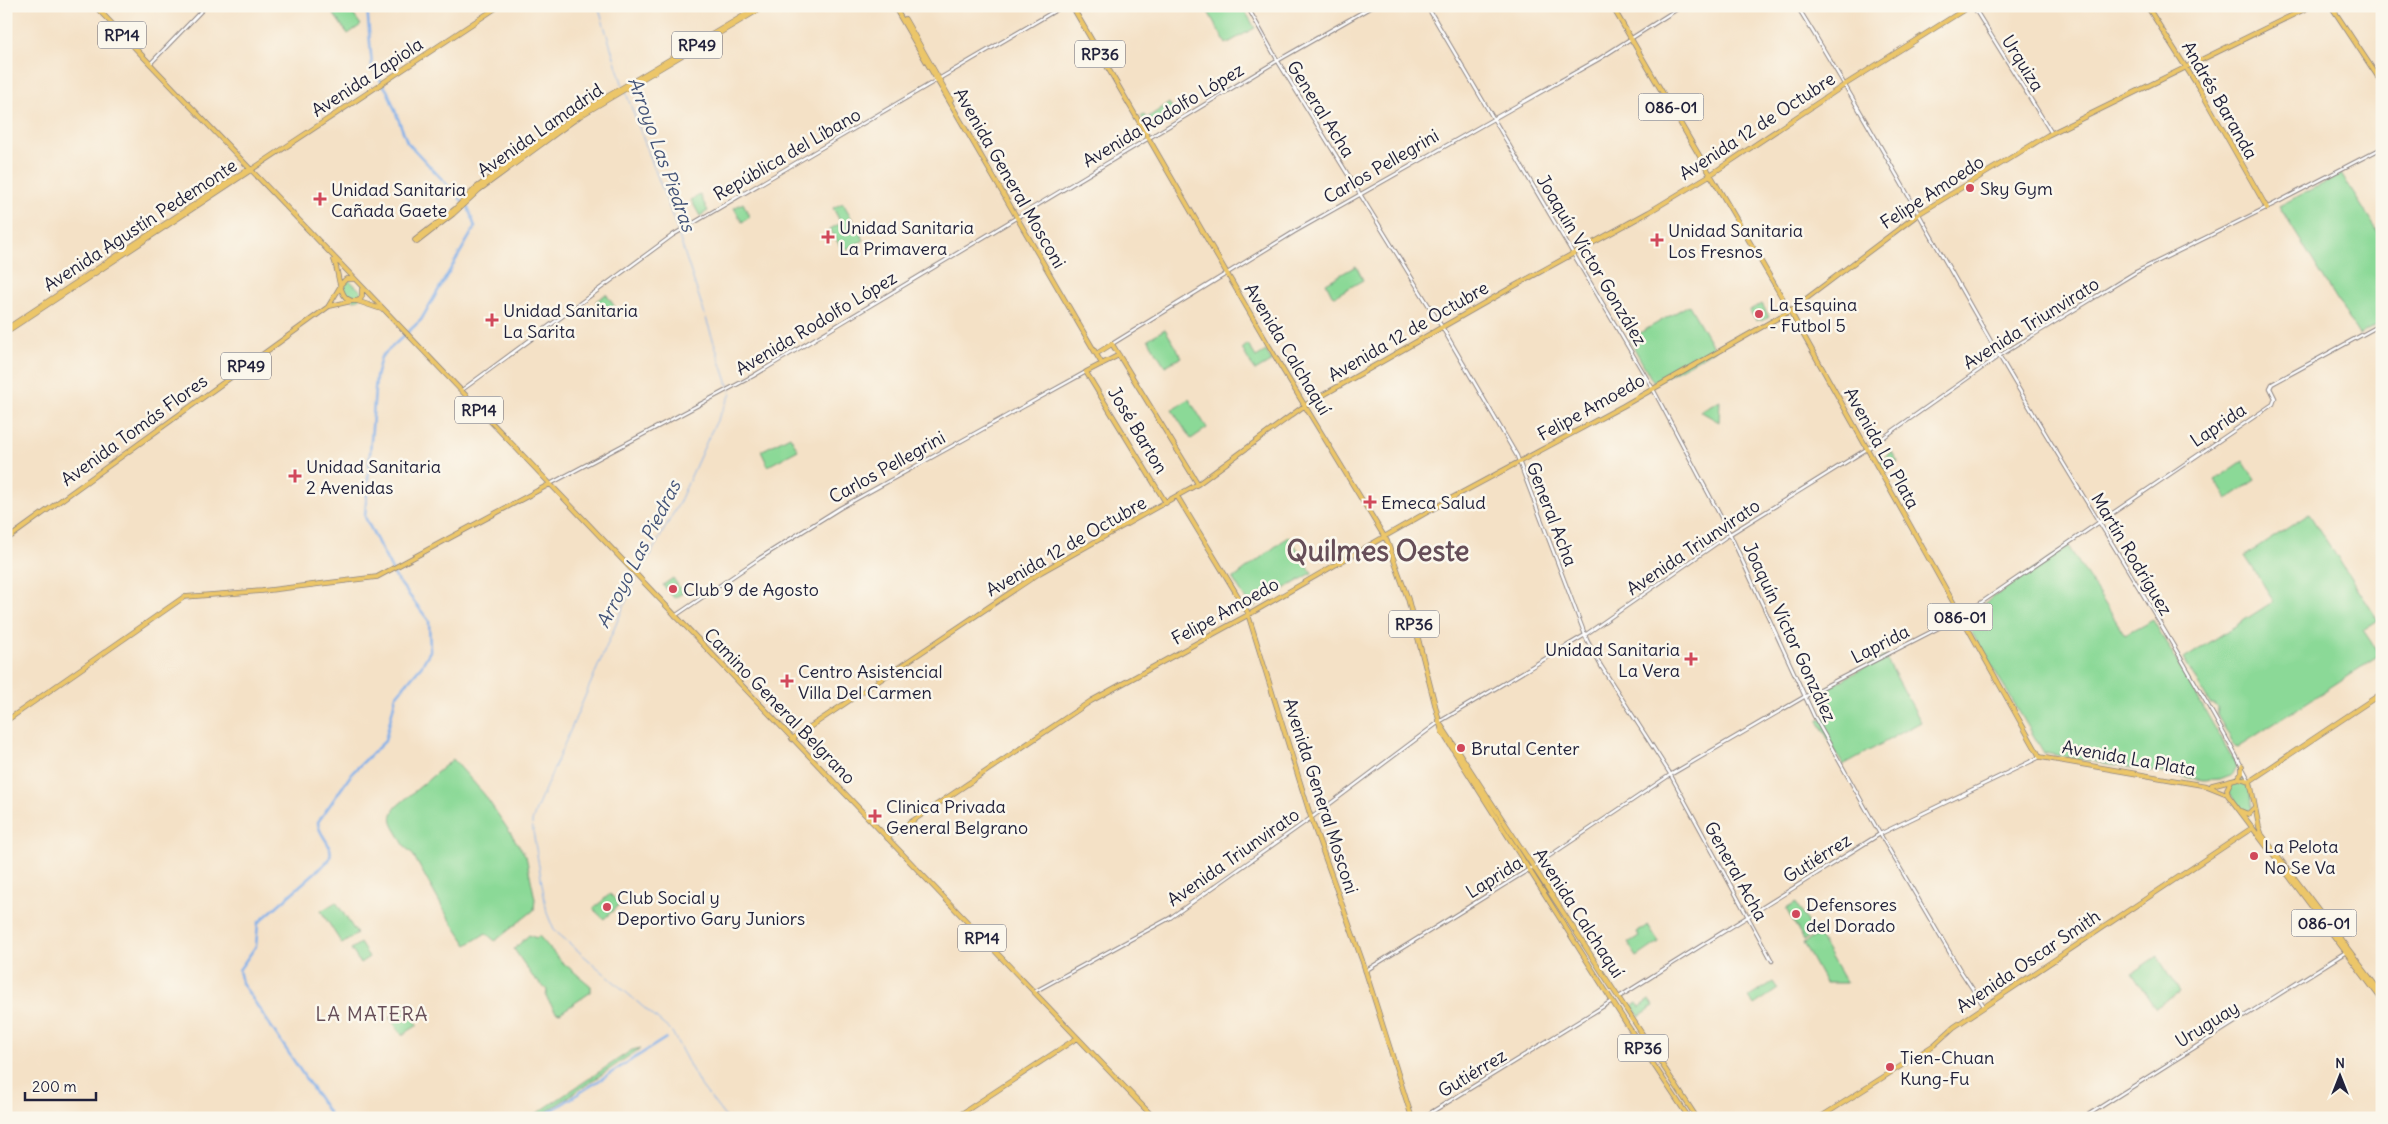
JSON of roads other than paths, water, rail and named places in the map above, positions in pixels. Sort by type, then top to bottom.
[{"type":"main road","name":"RP14","points":[[95,6],[354,279]]},
{"type":"main road","name":"Avenida Zapiola","points":[[250,170],[499,6]]},
{"type":"main road","name":"Avenida Lamadrid","points":[[416,241],[569,120],[760,6]]},
{"type":"main road","name":"Avenida Lamadrid","points":[[629,83],[765,6]]},
{"type":"main road","name":"Avenida General Mosconi","points":[[896,6],[1102,364]]},
{"type":"main road","name":"Avenida Calchaquí","points":[[1072,6],[1304,406],[1385,536],[1408,599],[1442,732],[1528,870],[1688,1118]]},
{"type":"main road","name":"Avenida La Plata","points":[[1612,6],[1790,311],[2040,757],[2207,786],[2229,796]]},
{"type":"main road","name":"Avenida 12 de Octubre","points":[[792,739],[1041,572],[1198,484],[1304,406],[1710,175],[1846,84],[1971,6]]},
{"type":"main road","name":"Andrés Baranda","points":[[2147,6],[2186,67],[2267,208]]},
{"type":"main road","name":"Felipe Amoedo","points":[[887,838],[1091,701],[1790,311],[1920,212],[2052,133],[2311,6]]},
{"type":"main road","points":[[2331,6],[2382,83]]},
{"type":"main road","name":"Avenida Agustín Pedemonte","points":[[6,330],[250,170]]},
{"type":"main road","name":"RP14","points":[[326,250],[338,268],[340,287]]},
{"type":"main road","points":[[346,279],[354,279],[362,288],[362,297],[354,301],[346,297],[340,287],[346,279]]},
{"type":"main road","name":"Avenida Tomás Flores","points":[[328,307],[340,287]]},
{"type":"main road","name":"Camino General Belgrano","points":[[362,288],[1154,1118]]},
{"type":"main road","name":"Camino General Belgrano","points":[[354,301],[372,305],[387,314]]},
{"type":"main road","name":"Avenida Tomás Flores","points":[[6,540],[328,307],[354,301]]},
{"type":"main road","points":[[1112,344],[1198,484]]},
{"type":"main road","name":"Carlos Pellegrini","points":[[1097,353],[1112,344]]},
{"type":"main road","name":"Carlos Pellegrini","points":[[1086,372],[1119,354]]},
{"type":"main road","name":"José Barton","points":[[1086,372],[1166,503]]},
{"type":"main road","points":[[6,721],[184,597],[374,578],[550,484]]},
{"type":"main road","name":"Avenida General Mosconi","points":[[1177,496],[1246,609],[1311,818],[1365,971],[1412,1118]]},
{"type":"main road","points":[[2242,766],[2242,773],[2227,788],[2229,796],[2238,809],[2248,814],[2255,807],[2250,781],[2382,693]]},
{"type":"main road","name":"Avenida Calchaquí","points":[[1439,722],[1697,1118]]},
{"type":"main road","name":"Avenida La Plata","points":[[2207,786],[2235,779],[2250,781]]},
{"type":"main road","name":"086-01","points":[[2255,807],[2262,835],[2382,994]]},
{"type":"main road","name":"086-01","points":[[2238,809],[2382,1000]]},
{"type":"main road","name":"Avenida Oscar Smith","points":[[1819,1118],[1934,1045],[1954,1027],[2252,828]]},
{"type":"main road","points":[[955,1118],[1077,1038]]},
{"type":"street","points":[[150,64],[206,6]]},
{"type":"street","name":"República del Líbano","points":[[461,391],[674,236],[1063,6]]},
{"type":"street","name":"General Acha","points":[[1247,6],[1277,61],[1442,327],[1519,461],[1585,635],[1601,666],[1670,775],[1772,961]]},
{"type":"street","name":"Avenida Rodolfo López","points":[[550,484],[734,386],[1277,61],[1374,6]]},
{"type":"street","name":"Joaquín Víctor González","points":[[1427,6],[1653,389],[1730,534],[1804,698],[1880,834],[1960,970],[1984,1007]]},
{"type":"street","name":"Carlos Pellegrini","points":[[1112,344],[1227,272],[1632,39],[1682,6]]},
{"type":"street","points":[[1797,6],[1846,84],[1920,212]]},
{"type":"street","name":"Urquiza","points":[[1971,6],[2052,133]]},
{"type":"street","name":"Avenida Triunvirato","points":[[1034,992],[1170,918],[1311,818],[1439,722],[1585,635],[1730,534],[1867,449],[1999,356],[2136,272],[2267,208],[2382,148]]},
{"type":"street","name":"Martín Rodríguez","points":[[1920,212],[1999,356],[2250,781]]},
{"type":"street","name":"Laprida","points":[[1365,971],[1533,867],[1670,775],[1804,698],[1960,617],[2098,521],[2273,404],[2274,398],[2270,388],[2272,384],[2382,324]]},
{"type":"street","name":"Carlos Pellegrini","points":[[675,616],[760,558],[840,508],[1086,372]]},
{"type":"street","name":"Gutiérrez","points":[[1618,998],[1880,834],[2040,757]]},
{"type":"street","name":"Uruguay","points":[[2082,1118],[2346,952]]},
{"type":"street","name":"Gutiérrez","points":[[1422,1118],[1612,1001]]},
{"type":"waterway","points":[[332,1118],[242,983],[239,970],[256,946],[258,923],[329,860],[331,854],[329,845],[321,832],[318,822],[353,772],[385,741],[396,696],[422,665],[430,651],[429,621],[396,578],[365,517],[376,377],[381,357],[421,320],[475,227],[468,207],[407,142],[388,92],[372,67],[367,6]]},
{"type":"waterway","name":"Arroyo Las Piedras","points":[[598,6],[623,86]]},
{"type":"waterway","name":"Arroyo Las Piedras","points":[[625,90],[672,215],[731,394],[710,434],[679,503],[639,575]]},
{"type":"waterway","name":"Arroyo Las Piedras","points":[[636,578],[536,810],[532,822],[533,831],[547,913],[554,930],[672,1032],[699,1083],[726,1118]]},
{"type":"waterway","points":[[540,1118],[666,1038]]},
{"type":"place","name":"Sky Gym","points":[[1970,188]]},
{"type":"place","name":"Unidad Sanitaria Cañada Gaete","points":[[320,199]]},
{"type":"place","name":"Unidad Sanitaria La Primavera","points":[[828,237]]},
{"type":"place","name":"Unidad Sanitaria Los Fresnos","points":[[1657,240]]},
{"type":"place","name":"La Esquina - Futbol 5","points":[[1759,314]]},
{"type":"place","name":"Unidad Sanitaria La Sarita","points":[[492,320]]},
{"type":"place","name":"Unidad Sanitaria 2 Avenidas","points":[[295,476]]},
{"type":"place","name":"Emeca Salud","points":[[1370,502]]},
{"type":"place","name":"Club 9 de Agosto","points":[[673,589]]},
{"type":"place","name":"Unidad Sanitaria La Vera","points":[[1691,659]]},
{"type":"place","name":"Centro Asistencial Villa Del Carmen","points":[[787,681]]},
{"type":"place","name":"Brutal Center","points":[[1461,748]]},
{"type":"place","name":"Clinica Privada General Belgrano","points":[[875,816]]},
{"type":"place","name":"La Pelota No Se Va","points":[[2254,856]]},
{"type":"place","name":"Club Social y Deportivo Gary Juniors","points":[[607,907]]},
{"type":"place","name":"Defensores del Dorado","points":[[1796,914]]},
{"type":"place","name":"Tien-Chuan Kung-Fu","points":[[1890,1067]]},
{"type":"district","name":"Quilmes Oeste","points":[[1378,551]]},
{"type":"district","name":"LA MATERA","points":[[372,1013]]}]
